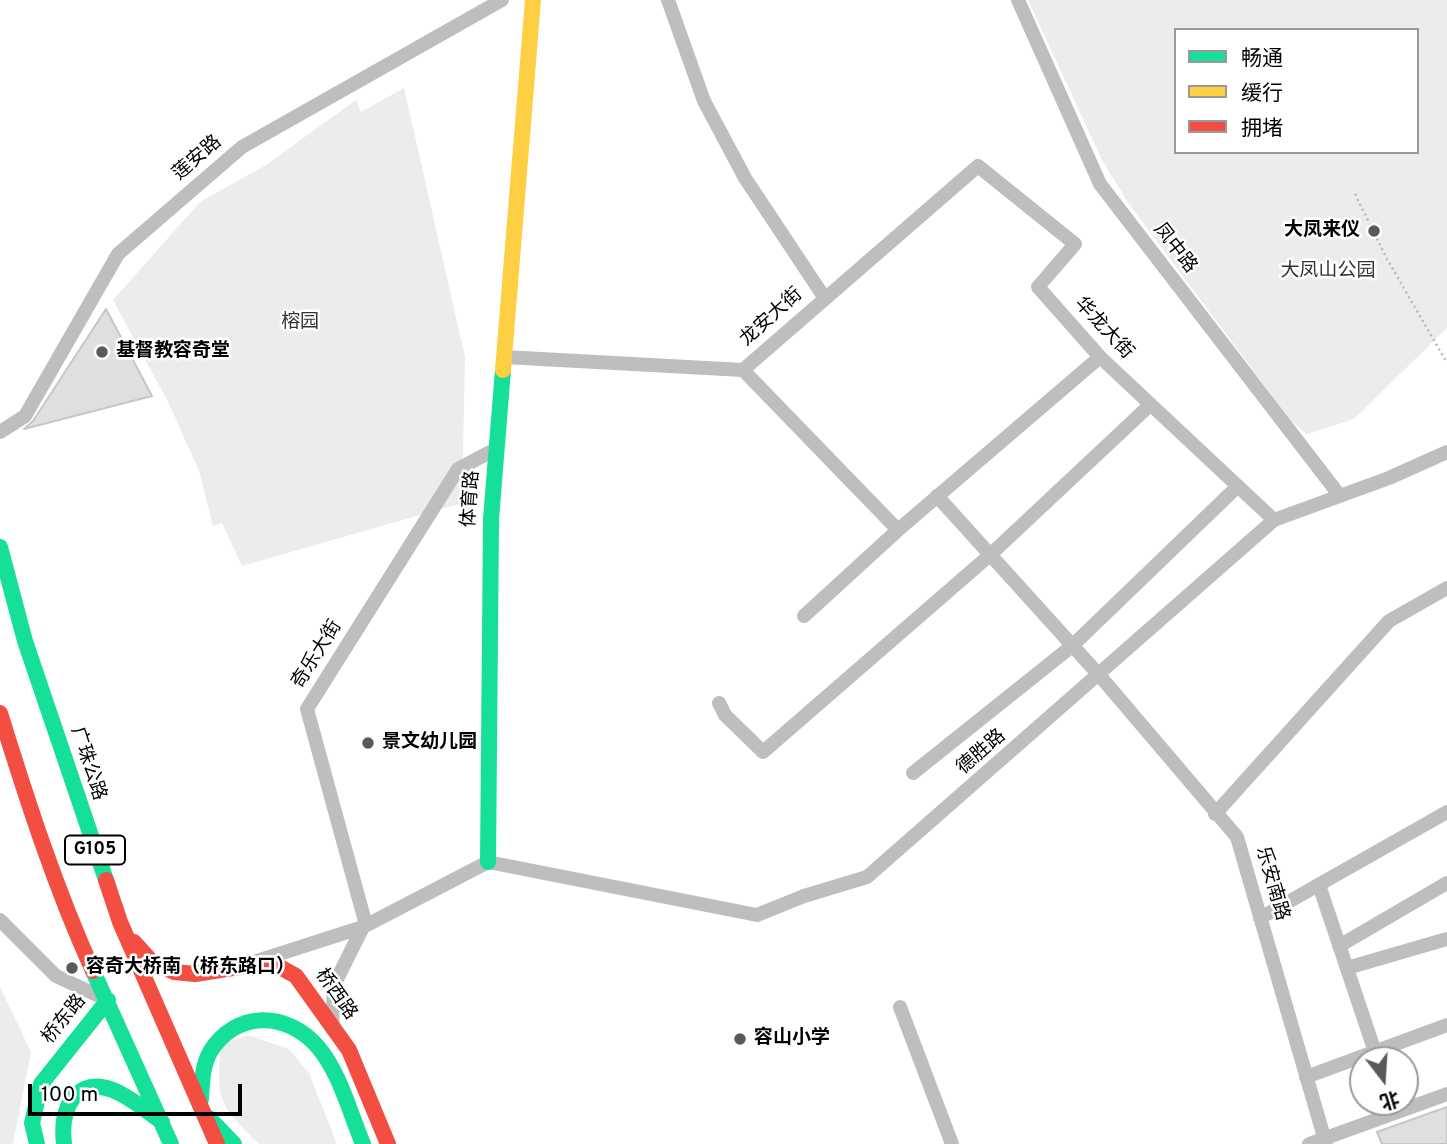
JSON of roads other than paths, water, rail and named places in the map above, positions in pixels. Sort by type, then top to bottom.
[{"type":"main road","name":"体育路","points":[[488,862],[489,578],[503,357],[533,0]]},
{"type":"main road","name":"广珠公路","points":[[0,547],[29,654],[120,922],[217,1144]]},
{"type":"main road","name":"G105","points":[[0,713],[33,818],[70,920],[171,1144]]},
{"type":"main road","name":"桥西路","points":[[120,922],[146,959],[177,974],[209,974],[243,966],[273,966],[295,975],[349,1050],[388,1144]]},
{"type":"main road","name":"桥东路","points":[[37,1144],[32,1123],[41,1084],[108,1000]]},
{"type":"main road","points":[[234,1144],[202,1111],[199,1078],[210,1052],[222,1036],[250,1019],[281,1020],[318,1046],[363,1144]]},
{"type":"main road","points":[[64,1144],[60,1129],[66,1104],[85,1089],[108,1088],[162,1122],[153,1144]]},
{"type":"street","name":"莲安路","points":[[0,432],[25,416],[118,254],[242,147],[502,0]]},
{"type":"street","points":[[668,0],[710,112],[746,178],[824,297]]},
{"type":"street","name":"凤中路","points":[[1018,0],[1100,184],[1340,496]]},
{"type":"street","name":"龙安大街","points":[[503,357],[743,370],[978,166]]},
{"type":"street","name":"华龙大街","points":[[978,166],[1076,244],[1038,287],[1100,357],[1274,520]]},
{"type":"street","points":[[804,616],[898,530],[1100,357]]},
{"type":"street","points":[[743,370],[898,530]]},
{"type":"street","points":[[719,703],[725,715],[762,752],[990,555],[1150,405]]},
{"type":"street","name":"奇乐大街","points":[[365,926],[307,709],[458,469],[496,449]]},
{"type":"street","name":"德胜路","points":[[488,862],[757,915],[804,896],[867,877],[1100,676],[1274,520],[1447,452]]},
{"type":"street","points":[[914,773],[1072,646],[1238,486]]},
{"type":"street","name":"乐安南路","points":[[937,496],[1100,676],[1237,837],[1325,1141]]},
{"type":"street","points":[[1215,814],[1389,621],[1447,588]]},
{"type":"street","points":[[1260,918],[1447,812]]},
{"type":"street","points":[[243,966],[365,926],[488,862]]},
{"type":"street","points":[[1339,946],[1447,883]]},
{"type":"street","points":[[1319,885],[1373,1046]]},
{"type":"street","points":[[0,920],[56,976],[108,1000]]},
{"type":"street","points":[[332,1028],[334,985],[365,926]]},
{"type":"street","points":[[1347,968],[1447,939]]},
{"type":"street","points":[[900,1007],[952,1144]]},
{"type":"street","points":[[1390,1046],[1447,1024]]},
{"type":"street","points":[[1306,1077],[1349,1061]]},
{"type":"street","points":[[1309,1144],[1325,1141],[1447,1094]]},
{"type":"place","name":"大凤来仪","points":[[1374,231]]},
{"type":"place","name":"基督教容奇堂","points":[[102,352]]},
{"type":"place","name":"景文幼儿园","points":[[368,743]]},
{"type":"place","name":"容奇大桥南（桥东路口）","points":[[72,968]]},
{"type":"place","name":"容山小学","points":[[740,1039]]},
{"type":"park label","name":"大凤山公园","points":[[1328,272]]},
{"type":"park label","name":"榕园","points":[[300,323]]}]
